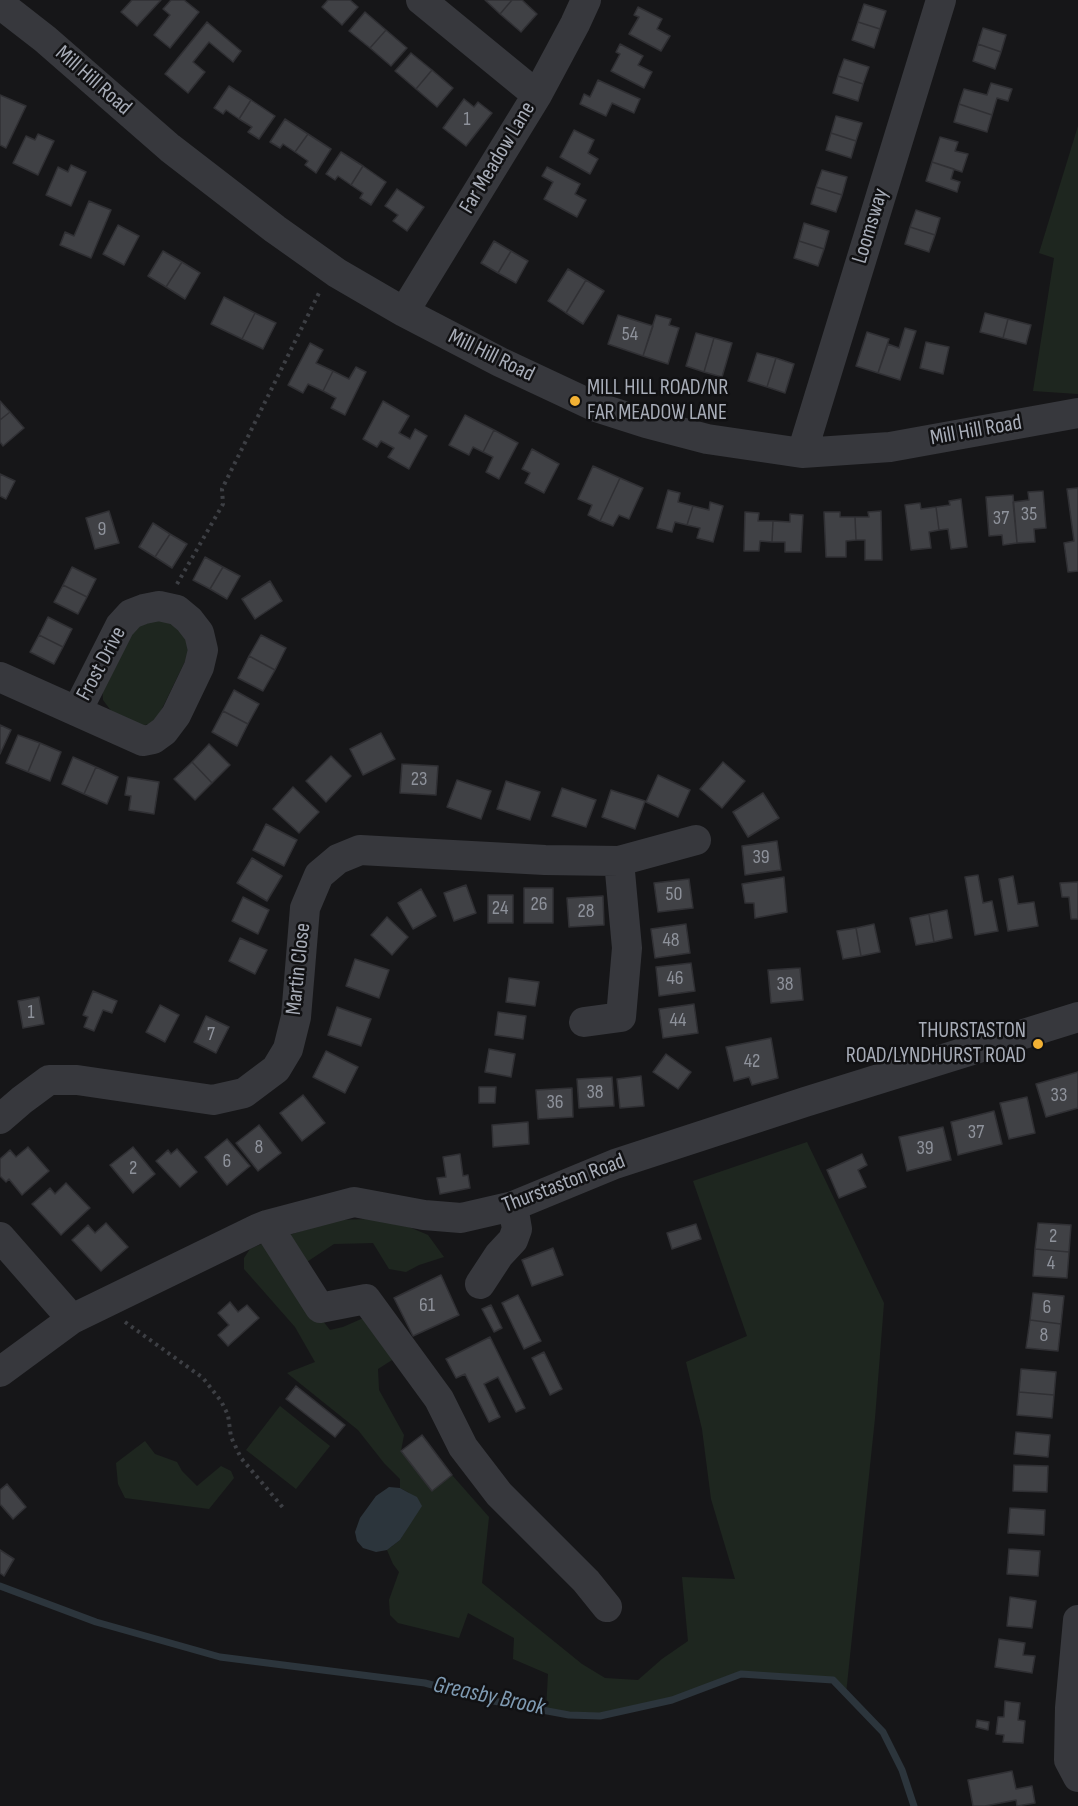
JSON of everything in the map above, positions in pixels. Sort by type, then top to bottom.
[{"type":"street","points":[[421,0],[537,95]]},
{"type":"street","name":"Far Meadow Lane","points":[[404,312],[537,95],[575,24],[585,0]]},
{"type":"street","name":"Loomsway","points":[[802,453],[941,0]]},
{"type":"street","name":"Mill Hill Road","points":[[0,4],[45,39],[170,148],[275,229],[331,268],[404,312],[596,408],[707,439],[802,453],[890,447],[1078,413]]},
{"type":"street","name":"Frost Drive","points":[[0,676],[142,741],[153,739],[164,731],[177,715],[199,667],[203,650],[199,633],[177,610],[159,606],[131,614],[120,626],[77,711]]},
{"type":"street","name":"Martin Close","points":[[0,1119],[49,1080],[77,1080],[213,1100],[244,1093],[276,1069],[288,1049],[296,1017],[305,908],[319,875],[338,859],[360,850],[545,860],[619,861],[696,840]]},
{"type":"street","points":[[584,1022],[621,1017],[627,948],[619,861]]},
{"type":"street","name":"Thurstaston Road","points":[[0,1372],[72,1319],[267,1225],[354,1202],[424,1215],[461,1218],[513,1206],[615,1164],[804,1102],[1078,1017]]},
{"type":"street","points":[[480,1284],[499,1255],[513,1240],[517,1229],[513,1206]]},
{"type":"street","points":[[267,1225],[321,1308],[366,1299],[439,1399],[463,1447],[499,1494],[586,1581],[607,1607]]},
{"type":"street","points":[[0,1237],[72,1319]]},
{"type":"street","points":[[1074,1768],[1070,1708],[1078,1620]]},
{"type":"path","points":[[164,608],[223,504],[222,489],[331,268]]},
{"type":"path","points":[[102,1305],[203,1378],[221,1401],[228,1415],[231,1437],[241,1458],[285,1510]]},
{"type":"shaded area","points":[[1078,126],[1078,394],[1033,391],[1054,258],[1039,253]]},
{"type":"shaded area","points":[[171,617],[193,645],[155,723],[139,726],[112,712],[103,700],[102,683],[141,620]]},
{"type":"shaded area","points":[[807,1142],[884,1303],[875,1418],[846,1694],[833,1680],[741,1674],[672,1700],[600,1716],[569,1715],[546,1711],[548,1674],[513,1659],[514,1638],[468,1613],[459,1638],[398,1623],[390,1615],[389,1600],[399,1572],[387,1550],[400,1540],[408,1527],[409,1493],[400,1488],[400,1479],[358,1430],[287,1373],[315,1362],[295,1327],[244,1269],[244,1258],[250,1249],[338,1220],[370,1219],[409,1227],[428,1235],[444,1257],[406,1272],[389,1269],[373,1243],[334,1244],[287,1275],[330,1330],[368,1316],[414,1346],[378,1369],[379,1390],[404,1435],[401,1451],[433,1490],[452,1475],[489,1517],[482,1583],[582,1664],[605,1678],[638,1680],[688,1641],[682,1577],[735,1579],[711,1499],[702,1429],[686,1362],[747,1336],[693,1181]]},
{"type":"shaded area","points":[[280,1406],[330,1446],[296,1489],[246,1450]]},
{"type":"shaded area","points":[[145,1441],[155,1454],[177,1462],[182,1471],[197,1486],[221,1466],[231,1471],[234,1478],[209,1509],[125,1498],[118,1484],[116,1463]]},
{"type":"shaded area","points":[[389,1487],[400,1488],[417,1497],[422,1506],[400,1540],[387,1550],[376,1552],[363,1548],[357,1541],[355,1532],[360,1518],[376,1496]]},
{"type":"building","points":[[132,0],[161,0],[137,26],[121,12]]},
{"type":"building","points":[[171,0],[184,0],[199,12],[170,48],[154,35],[170,15],[163,9]]},
{"type":"building","points":[[328,0],[350,0],[358,7],[342,25],[322,7]]},
{"type":"building","points":[[485,0],[512,0],[500,14]]},
{"type":"building","points":[[512,0],[522,0],[537,14],[521,32],[500,14]]},
{"type":"building","points":[[864,4],[886,11],[880,29],[858,22]]},
{"type":"building","points":[[638,7],[662,19],[657,29],[670,36],[661,51],[629,34],[639,17],[634,15]]},
{"type":"building","points":[[365,12],[386,30],[370,48],[349,31]]},
{"type":"building","points":[[207,22],[241,51],[233,62],[209,42],[193,62],[205,72],[188,93],[165,74]]},
{"type":"building","points":[[858,22],[880,29],[874,48],[852,40]]},
{"type":"building","points":[[983,28],[1006,35],[1001,52],[978,44]]},
{"type":"building","points":[[386,30],[407,48],[391,66],[370,48]]},
{"type":"building","points":[[620,44],[643,56],[638,65],[652,72],[644,88],[611,71],[620,54],[616,52]]},
{"type":"building","points":[[978,44],[1001,52],[995,69],[973,61]]},
{"type":"building","points":[[411,53],[432,70],[416,89],[395,71]]},
{"type":"building","points":[[844,59],[869,67],[863,84],[838,76]]},
{"type":"building","points":[[432,70],[453,88],[437,107],[416,89]]},
{"type":"building","points":[[838,76],[863,84],[858,101],[833,93]]},
{"type":"building","points":[[598,80],[640,99],[634,113],[612,103],[606,116],[580,104],[584,94],[590,97]]},
{"type":"building","points":[[991,83],[1012,89],[1008,101],[997,98],[992,115],[959,104],[964,89],[987,95]]},
{"type":"building","points":[[229,86],[251,100],[239,119],[226,110],[223,114],[214,108]]},
{"type":"building","points":[[0,95],[26,106],[6,148],[0,145]]},
{"type":"building","points":[[464,99],[474,107],[478,102],[492,113],[466,146],[443,128]]},
{"type":"building","points":[[251,100],[275,116],[259,139],[248,132],[252,127],[239,119]]},
{"type":"building","points":[[959,104],[992,115],[987,132],[954,122]]},
{"type":"building","points":[[836,116],[862,123],[856,141],[831,133]]},
{"type":"building","points":[[285,119],[308,134],[295,152],[283,144],[280,148],[270,142]]},
{"type":"building","points":[[574,130],[594,140],[588,153],[598,159],[590,174],[560,157]]},
{"type":"building","points":[[831,133],[856,141],[851,158],[826,150]]},
{"type":"building","points":[[38,134],[54,141],[38,175],[13,163],[26,136],[35,140]]},
{"type":"building","points":[[308,134],[331,149],[316,173],[305,165],[308,161],[295,152]]},
{"type":"building","points":[[940,137],[958,142],[955,151],[968,154],[962,172],[932,162]]},
{"type":"building","points":[[341,152],[363,166],[351,185],[338,176],[335,180],[326,174]]},
{"type":"building","points":[[932,162],[954,169],[951,179],[960,182],[957,192],[926,181]]},
{"type":"building","points":[[71,165],[86,172],[71,206],[46,195],[58,167],[68,172]]},
{"type":"building","points":[[363,166],[386,182],[371,205],[360,198],[363,193],[351,185]]},
{"type":"building","points":[[547,167],[580,184],[575,194],[586,200],[577,217],[544,199],[553,182],[542,176]]},
{"type":"building","points":[[822,170],[847,177],[842,195],[816,187]]},
{"type":"building","points":[[816,187],[842,195],[836,212],[811,204]]},
{"type":"building","points":[[397,189],[424,207],[407,231],[393,221],[398,215],[385,206]]},
{"type":"building","points":[[89,201],[111,210],[91,258],[60,245],[65,232],[74,236]]},
{"type":"building","points":[[916,210],[940,218],[935,235],[910,227]]},
{"type":"building","points":[[804,223],[829,231],[824,249],[799,241]]},
{"type":"building","points":[[118,225],[139,236],[124,265],[103,254]]},
{"type":"building","points":[[910,227],[935,235],[929,252],[905,244]]},
{"type":"building","points":[[494,241],[511,251],[498,273],[481,263]]},
{"type":"building","points":[[799,241],[824,249],[818,266],[794,258]]},
{"type":"building","points":[[163,251],[182,262],[166,287],[148,276]]},
{"type":"building","points":[[511,251],[528,261],[516,283],[498,273]]},
{"type":"building","points":[[182,262],[200,273],[185,299],[166,287]]},
{"type":"building","points":[[568,269],[586,280],[566,313],[548,301]]},
{"type":"building","points":[[586,280],[604,291],[583,324],[566,313]]},
{"type":"building","points":[[224,297],[255,313],[242,339],[211,324]]},
{"type":"building","points":[[255,313],[276,323],[263,349],[242,339]]},
{"type":"building","points":[[985,313],[1008,319],[1003,338],[980,332]]},
{"type":"building","points":[[618,315],[653,326],[643,356],[608,344]]},
{"type":"building","points":[[656,315],[671,319],[669,325],[679,328],[668,364],[643,356]]},
{"type":"building","points":[[1008,319],[1031,325],[1026,344],[1003,338]]},
{"type":"building","points":[[905,328],[916,331],[900,380],[878,373],[888,344],[899,348]]},
{"type":"building","points":[[867,332],[889,339],[878,373],[856,366]]},
{"type":"building","points":[[696,333],[714,338],[704,372],[686,366]]},
{"type":"building","points":[[714,338],[732,343],[722,377],[704,372]]},
{"type":"building","points":[[926,342],[949,347],[943,374],[920,368]]},
{"type":"building","points":[[310,343],[323,350],[316,363],[333,371],[323,391],[308,384],[303,393],[288,385]]},
{"type":"building","points":[[757,353],[776,358],[767,387],[748,381]]},
{"type":"building","points":[[776,358],[794,364],[785,393],[767,387]]},
{"type":"building","points":[[356,367],[366,372],[345,415],[331,408],[336,398],[323,391],[333,371],[349,379]]},
{"type":"building","points":[[0,401],[10,412],[0,420]]},
{"type":"building","points":[[383,401],[409,416],[399,433],[410,439],[415,429],[427,436],[409,469],[388,457],[394,448],[381,441],[377,447],[363,439]]},
{"type":"building","points":[[10,412],[24,428],[3,446],[0,442],[0,420]]},
{"type":"building","points":[[465,415],[494,430],[483,452],[473,447],[469,455],[449,445]]},
{"type":"building","points":[[494,430],[518,443],[499,479],[486,472],[493,457],[483,452]]},
{"type":"building","points":[[532,449],[559,464],[544,493],[525,483],[530,473],[522,469]]},
{"type":"building","points":[[593,466],[620,478],[600,521],[588,515],[592,505],[578,499]]},
{"type":"building","points":[[0,474],[15,481],[6,499],[0,496]]},
{"type":"building","points":[[620,478],[643,488],[629,519],[619,515],[613,526],[600,521]]},
{"type":"building","points":[[1078,488],[1078,571],[1068,572],[1064,543],[1074,541],[1067,489]]},
{"type":"building","points":[[668,490],[680,493],[678,502],[693,506],[687,525],[675,522],[672,532],[657,528]]},
{"type":"building","points":[[1043,491],[1046,528],[1034,529],[1035,542],[1017,543],[1013,502],[1029,500],[1028,492]]},
{"type":"building","points":[[1013,495],[1017,543],[1003,545],[1002,535],[989,536],[986,497]]},
{"type":"building","points":[[961,499],[967,547],[951,549],[948,529],[939,530],[936,507],[950,505],[949,501]]},
{"type":"building","points":[[710,502],[723,506],[713,542],[697,538],[700,528],[687,525],[693,506],[709,510]]},
{"type":"building","points":[[920,503],[921,509],[936,507],[939,530],[929,532],[931,548],[911,550],[905,505]]},
{"type":"building","points":[[109,511],[119,543],[95,549],[86,518]]},
{"type":"building","points":[[881,511],[882,560],[865,560],[865,540],[856,540],[855,517],[869,517],[868,512]]},
{"type":"building","points":[[745,512],[759,513],[758,521],[773,521],[772,542],[760,541],[759,551],[744,551]]},
{"type":"building","points":[[824,512],[840,512],[840,517],[855,517],[856,540],[846,541],[846,557],[826,557]]},
{"type":"building","points":[[790,514],[803,515],[801,552],[785,552],[785,542],[772,542],[773,521],[790,522]]},
{"type":"building","points":[[153,523],[170,534],[155,557],[139,547]]},
{"type":"building","points":[[170,534],[187,544],[172,568],[155,557]]},
{"type":"building","points":[[205,557],[223,567],[210,589],[193,580]]},
{"type":"building","points":[[72,567],[96,579],[87,597],[63,585]]},
{"type":"building","points":[[223,567],[240,576],[227,599],[210,589]]},
{"type":"building","points":[[270,581],[282,601],[255,619],[242,599]]},
{"type":"building","points":[[63,585],[87,597],[78,614],[54,602]]},
{"type":"building","points":[[48,617],[72,629],[63,647],[39,635]]},
{"type":"building","points":[[39,635],[63,647],[54,664],[30,652]]},
{"type":"building","points":[[261,635],[286,648],[275,670],[249,656]]},
{"type":"building","points":[[249,656],[275,670],[263,691],[238,678]]},
{"type":"building","points":[[234,690],[259,704],[248,724],[223,711]]},
{"type":"building","points":[[223,711],[248,724],[237,746],[212,732]]},
{"type":"building","points":[[0,725],[11,730],[0,754]]},
{"type":"building","points":[[381,733],[395,759],[363,775],[350,749]]},
{"type":"building","points":[[18,735],[40,743],[28,772],[6,763]]},
{"type":"building","points":[[40,743],[61,752],[50,781],[28,772]]},
{"type":"building","points":[[209,744],[230,765],[212,783],[192,762]]},
{"type":"building","points":[[331,756],[351,776],[326,802],[306,781]]},
{"type":"building","points":[[73,757],[96,767],[84,794],[62,784]]},
{"type":"building","points":[[192,762],[212,783],[195,800],[174,779]]},
{"type":"building","points":[[723,762],[745,781],[722,808],[700,789]]},
{"type":"building","points":[[402,764],[438,766],[436,795],[400,793]]},
{"type":"building","points":[[96,767],[118,777],[107,804],[84,794]]},
{"type":"building","points":[[658,775],[690,790],[678,817],[646,802]]},
{"type":"building","points":[[128,777],[159,782],[154,814],[129,810],[131,796],[125,795]]},
{"type":"building","points":[[457,780],[491,791],[481,819],[447,807]]},
{"type":"building","points":[[506,781],[540,792],[530,820],[497,809]]},
{"type":"building","points":[[293,787],[319,812],[299,833],[273,809]]},
{"type":"building","points":[[562,788],[596,800],[586,827],[552,816]]},
{"type":"building","points":[[611,790],[645,801],[635,829],[602,817]]},
{"type":"building","points":[[763,793],[779,818],[748,837],[733,812]]},
{"type":"building","points":[[266,824],[297,840],[284,866],[253,850]]},
{"type":"building","points":[[777,841],[781,870],[745,875],[742,846]]},
{"type":"building","points":[[252,858],[282,876],[267,901],[237,883]]},
{"type":"building","points":[[978,875],[983,903],[992,901],[998,931],[975,935],[965,877]]},
{"type":"building","points":[[1013,876],[1018,904],[1034,902],[1038,926],[1008,931],[999,879]]},
{"type":"building","points":[[784,877],[787,912],[755,918],[754,903],[745,903],[742,884]]},
{"type":"building","points":[[689,879],[693,908],[658,912],[654,883]]},
{"type":"building","points":[[1078,882],[1078,919],[1071,919],[1069,897],[1062,897],[1060,883]]},
{"type":"building","points":[[466,885],[476,913],[454,921],[444,893]]},
{"type":"building","points":[[524,888],[553,888],[553,923],[524,923]]},
{"type":"building","points":[[421,889],[436,916],[413,929],[398,903]]},
{"type":"building","points":[[488,895],[513,895],[513,923],[488,923]]},
{"type":"building","points":[[603,896],[604,925],[569,927],[567,898]]},
{"type":"building","points":[[243,897],[269,910],[258,934],[232,921]]},
{"type":"building","points":[[947,910],[952,938],[934,942],[929,914]]},
{"type":"building","points":[[929,914],[934,942],[916,945],[910,918]]},
{"type":"building","points":[[387,917],[408,937],[392,955],[371,935]]},
{"type":"building","points":[[686,924],[690,953],[655,958],[651,929]]},
{"type":"building","points":[[874,924],[880,952],[861,956],[856,928]]},
{"type":"building","points":[[856,928],[861,956],[843,959],[837,931]]},
{"type":"building","points":[[240,938],[267,950],[255,974],[229,961]]},
{"type":"building","points":[[355,959],[389,970],[379,998],[346,986]]},
{"type":"building","points":[[691,963],[695,991],[659,996],[656,967]]},
{"type":"building","points":[[800,968],[803,1000],[771,1003],[768,970]]},
{"type":"building","points":[[509,978],[539,982],[535,1006],[506,1002]]},
{"type":"building","points":[[93,991],[117,1001],[112,1013],[103,1010],[94,1031],[84,1027],[88,1017],[83,1015]]},
{"type":"building","points":[[39,997],[44,1024],[23,1028],[18,1001]]},
{"type":"building","points":[[694,1004],[698,1033],[663,1038],[659,1009]]},
{"type":"building","points":[[160,1005],[179,1015],[165,1042],[146,1032]]},
{"type":"building","points":[[337,1007],[371,1019],[361,1046],[328,1035]]},
{"type":"building","points":[[498,1012],[526,1016],[523,1039],[495,1035]]},
{"type":"building","points":[[206,1016],[229,1027],[216,1053],[194,1042]]},
{"type":"building","points":[[771,1038],[778,1078],[752,1085],[749,1077],[734,1081],[726,1047]]},
{"type":"building","points":[[489,1049],[515,1054],[511,1077],[485,1072]]},
{"type":"building","points":[[326,1051],[358,1067],[345,1093],[313,1077]]},
{"type":"building","points":[[666,1054],[691,1072],[678,1089],[653,1072]]},
{"type":"building","points":[[1078,1072],[1078,1108],[1046,1117],[1036,1084]]},
{"type":"building","points":[[641,1076],[644,1106],[620,1108],[617,1079]]},
{"type":"building","points":[[612,1077],[614,1106],[579,1108],[577,1079]]},
{"type":"building","points":[[479,1087],[496,1087],[495,1103],[479,1103]]},
{"type":"building","points":[[572,1088],[573,1117],[538,1119],[536,1090]]},
{"type":"building","points":[[303,1095],[325,1123],[302,1141],[280,1113]]},
{"type":"building","points":[[1027,1097],[1035,1133],[1009,1139],[1000,1103]]},
{"type":"building","points":[[994,1111],[1002,1144],[958,1155],[951,1122]]},
{"type":"building","points":[[528,1122],[529,1144],[493,1147],[492,1125]]},
{"type":"building","points":[[259,1125],[281,1153],[258,1171],[236,1143]]},
{"type":"building","points":[[943,1127],[951,1160],[907,1171],[899,1137]]},
{"type":"building","points":[[227,1139],[250,1166],[227,1185],[205,1157]]},
{"type":"building","points":[[28,1147],[49,1171],[22,1195],[9,1179],[6,1182],[0,1176],[0,1159],[10,1150],[16,1157]]},
{"type":"building","points":[[133,1147],[155,1174],[133,1193],[110,1165]]},
{"type":"building","points":[[177,1149],[197,1172],[180,1187],[156,1161],[168,1150],[171,1154]]},
{"type":"building","points":[[460,1154],[463,1176],[468,1175],[470,1188],[440,1194],[437,1178],[446,1177],[443,1157]]},
{"type":"building","points":[[862,1154],[867,1165],[858,1170],[866,1187],[839,1198],[827,1170]]},
{"type":"building","points":[[66,1183],[90,1208],[61,1235],[32,1204],[50,1188],[55,1194]]},
{"type":"building","points":[[106,1223],[128,1247],[101,1271],[72,1240],[88,1225],[95,1233]]},
{"type":"building","points":[[1038,1223],[1071,1225],[1069,1252],[1035,1249]]},
{"type":"building","points":[[696,1224],[701,1239],[672,1249],[667,1233]]},
{"type":"building","points":[[553,1248],[563,1275],[532,1286],[522,1260]]},
{"type":"building","points":[[1035,1249],[1069,1252],[1067,1278],[1033,1276]]},
{"type":"building","points":[[441,1275],[459,1315],[413,1336],[394,1298]]},
{"type":"building","points":[[1033,1293],[1064,1296],[1061,1324],[1030,1320]]},
{"type":"building","points":[[518,1295],[541,1341],[524,1349],[502,1303]]},
{"type":"building","points":[[230,1302],[238,1312],[247,1305],[259,1318],[228,1346],[218,1335],[229,1325],[218,1313]]},
{"type":"building","points":[[491,1305],[502,1328],[494,1332],[482,1309]]},
{"type":"building","points":[[1030,1320],[1061,1324],[1058,1351],[1026,1348]]},
{"type":"building","points":[[490,1337],[525,1408],[516,1412],[498,1377],[484,1384],[500,1417],[489,1422],[465,1374],[456,1378],[446,1359]]},
{"type":"building","points":[[544,1352],[562,1389],[550,1395],[532,1358]]},
{"type":"building","points":[[1021,1369],[1056,1372],[1054,1395],[1019,1392]]},
{"type":"building","points":[[296,1386],[345,1425],[335,1437],[286,1399]]},
{"type":"building","points":[[1019,1392],[1054,1395],[1052,1418],[1017,1415]]},
{"type":"building","points":[[1016,1432],[1050,1435],[1048,1457],[1014,1454]]},
{"type":"building","points":[[422,1435],[452,1475],[432,1491],[401,1451]]},
{"type":"building","points":[[1014,1465],[1048,1466],[1047,1492],[1013,1491]]},
{"type":"building","points":[[7,1484],[26,1507],[13,1519],[0,1504],[0,1490]]},
{"type":"building","points":[[1010,1508],[1045,1510],[1044,1535],[1008,1533]]},
{"type":"building","points":[[1009,1549],[1040,1551],[1038,1576],[1007,1574]]},
{"type":"building","points":[[0,1550],[14,1559],[4,1576],[0,1573]]},
{"type":"building","points":[[1010,1597],[1036,1601],[1032,1628],[1007,1626]]},
{"type":"building","points":[[999,1639],[1025,1643],[1023,1655],[1035,1656],[1032,1673],[995,1667]]},
{"type":"building","points":[[1005,1701],[1020,1703],[1018,1720],[1025,1721],[1023,1743],[1003,1742],[1004,1735],[996,1734],[998,1717],[1004,1717]]},
{"type":"building","points":[[977,1720],[989,1722],[988,1730],[976,1727]]},
{"type":"building","points":[[1012,1771],[1016,1789],[1032,1786],[1035,1803],[1017,1806],[1016,1800],[973,1806],[968,1780]]},
{"type":"waterway","name":"Greasby Brook","points":[[0,1586],[96,1622],[220,1657],[425,1683],[488,1700],[569,1715],[600,1716],[672,1700],[741,1674],[833,1680],[883,1732],[902,1770],[914,1806]]},
{"type":"place","name":"MILL HILL ROAD/NR FAR MEADOW LANE","points":[[575,401]]},
{"type":"place","name":"THURSTASTON ROAD/LYNDHURST ROAD","points":[[1038,1044]]}]
